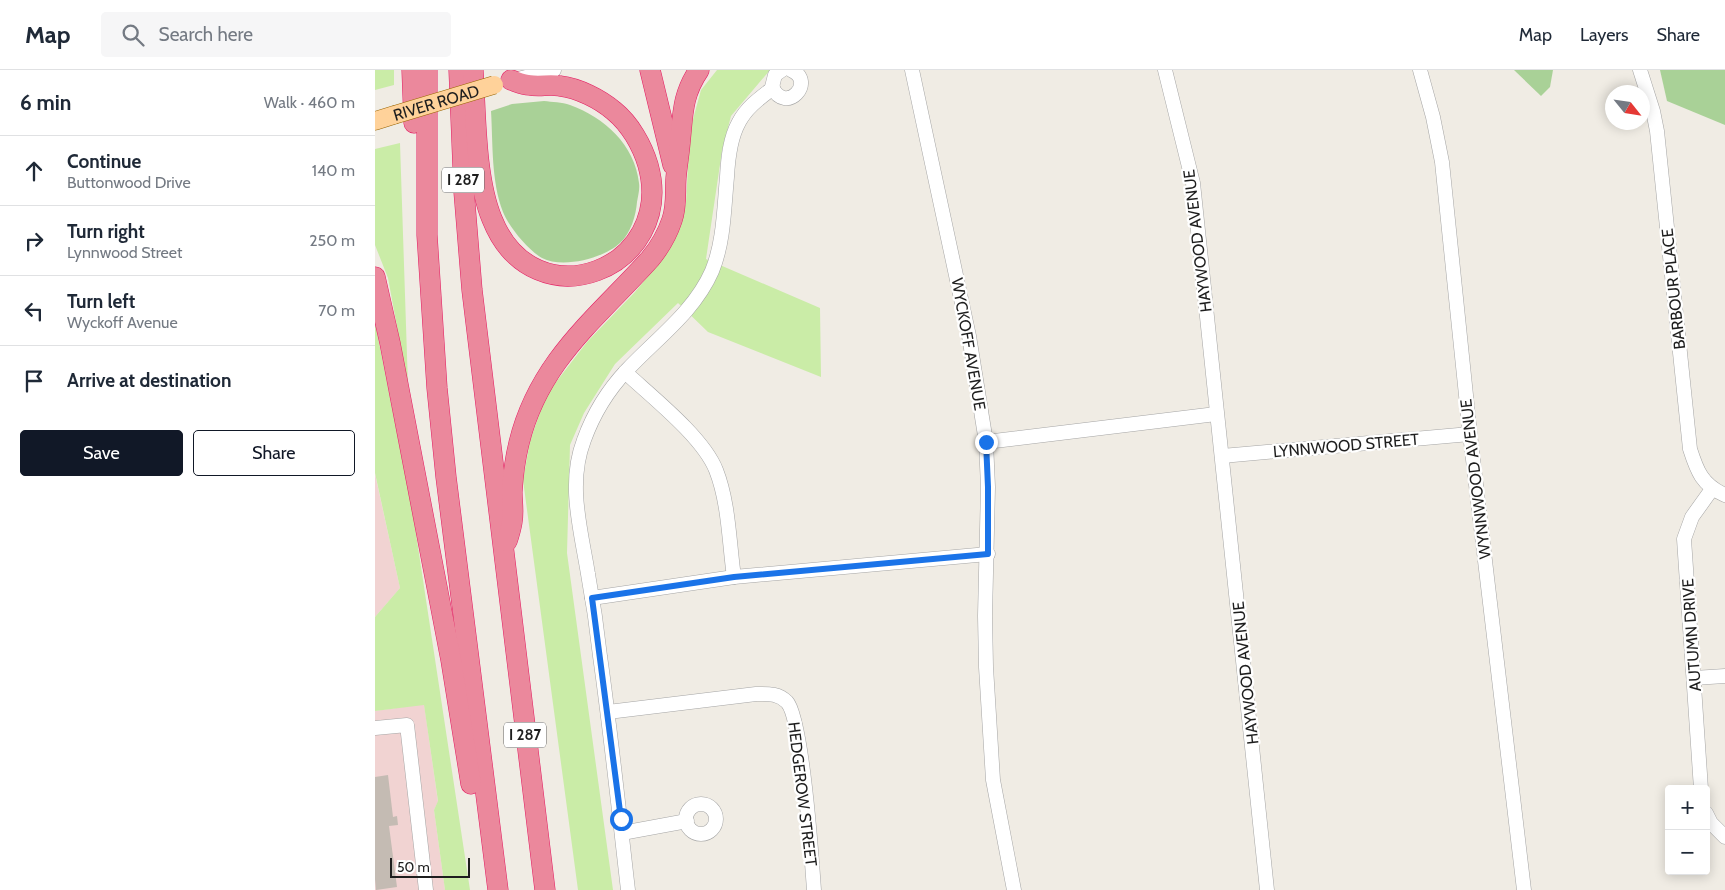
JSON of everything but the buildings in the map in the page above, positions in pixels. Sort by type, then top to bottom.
[{"type":"highway","points":[[411,70],[415,134],[415,222],[427,235]]},
{"type":"highway","name":"I 287","points":[[427,70],[427,235],[437,388],[446,477],[497,890]]},
{"type":"highway","name":"I 287","points":[[459,70],[463,183],[472,290],[545,890]]},
{"type":"highway","points":[[473,70],[483,187],[487,204],[500,236],[524,262],[539,270],[557,276],[571,277],[602,270],[628,251],[645,226],[652,191],[650,172],[645,155],[627,124],[600,101],[581,92],[560,86],[503,83]]},
{"type":"highway","points":[[650,70],[676,177]]},
{"type":"highway","points":[[503,556],[512,522],[515,463],[521,435],[534,399],[554,363],[575,336],[660,247],[673,218],[684,101],[691,82],[699,70]]},
{"type":"highway","points":[[375,277],[390,343],[451,660],[480,845],[493,857]]},
{"type":"main road","name":"RIVER ROAD","points":[[375,121],[503,83]]},
{"type":"street","name":"RIVER ROAD","points":[[503,83],[554,70]]},
{"type":"street","points":[[782,70],[775,75],[772,81],[773,88],[779,96],[785,98],[797,95],[801,84],[799,76],[791,70]]},
{"type":"street","name":"WYCKOFF AVENUE","points":[[912,70],[969,336],[986,442],[988,554],[985,616],[993,780],[1014,890]]},
{"type":"street","name":"HAYWOOD AVENUE","points":[[1165,70],[1193,184],[1267,890]]},
{"type":"street","name":"WYNNWOOD AVENUE","points":[[1420,70],[1433,117],[1442,162],[1469,434],[1524,890]]},
{"type":"street","name":"BARBOUR PLACE","points":[[1640,70],[1653,111],[1657,131],[1690,449],[1697,470],[1711,489]]},
{"type":"street","points":[[628,890],[608,712],[592,598],[575,500],[576,472],[583,441],[601,405],[625,372],[691,305],[702,290],[712,270],[719,248],[723,225],[728,159],[732,138],[738,123],[746,112],[758,99],[773,88]]},
{"type":"street","points":[[625,372],[692,434],[716,469],[723,493],[734,577]]},
{"type":"street","points":[[986,442],[1216,414]]},
{"type":"street","name":"LYNNWOOD STREET","points":[[1222,456],[1469,434]]},
{"type":"street","points":[[1711,489],[1725,495]]},
{"type":"street","name":"AUTUMN DRIVE","points":[[1701,785],[1684,539],[1692,517],[1711,489]]},
{"type":"street","points":[[592,598],[734,577],[988,554]]},
{"type":"street","points":[[1694,678],[1725,676]]},
{"type":"street","name":"HEDGEROW STREET","points":[[608,712],[756,694],[774,694],[788,703],[795,718],[808,816],[814,890]]},
{"type":"street","points":[[375,728],[407,725],[426,890]]},
{"type":"street","points":[[1710,821],[1725,837]]},
{"type":"street","points":[[622,833],[687,822]]},
{"type":"shaded area","points":[[375,474],[400,588],[375,617]]},
{"type":"shaded area","points":[[424,704],[438,802],[434,810],[445,890],[375,890],[375,711]]},
{"type":"green space","points":[[375,70],[394,70],[394,85],[375,90]]},
{"type":"green space","points":[[717,70],[770,70],[731,116],[722,151],[706,259],[820,308],[821,377],[708,332],[678,303],[615,364],[584,413],[570,445],[567,553],[613,890],[578,890],[523,480],[530,441],[546,395],[587,342],[635,292],[669,250],[686,203],[690,130],[701,90]]},
{"type":"green space","points":[[1514,70],[1553,70],[1550,87],[1541,96]]},
{"type":"green space","points":[[1660,70],[1725,70],[1725,125],[1667,101]]},
{"type":"green space","points":[[544,101],[570,105],[583,110],[606,125],[624,145],[636,169],[639,190],[630,229],[620,243],[594,257],[572,262],[551,261],[542,258],[531,250],[514,231],[503,212],[499,200],[493,162],[491,111],[512,104]]},
{"type":"green space","points":[[400,143],[408,386],[388,278],[375,245],[375,149]]},
{"type":"green space","points":[[375,322],[413,514],[470,890],[445,890],[434,810],[438,801],[424,705],[375,711],[375,617],[400,588],[375,473]]},
{"type":"route","points":[[621,819],[592,598],[734,577],[988,554],[986,442]]}]
